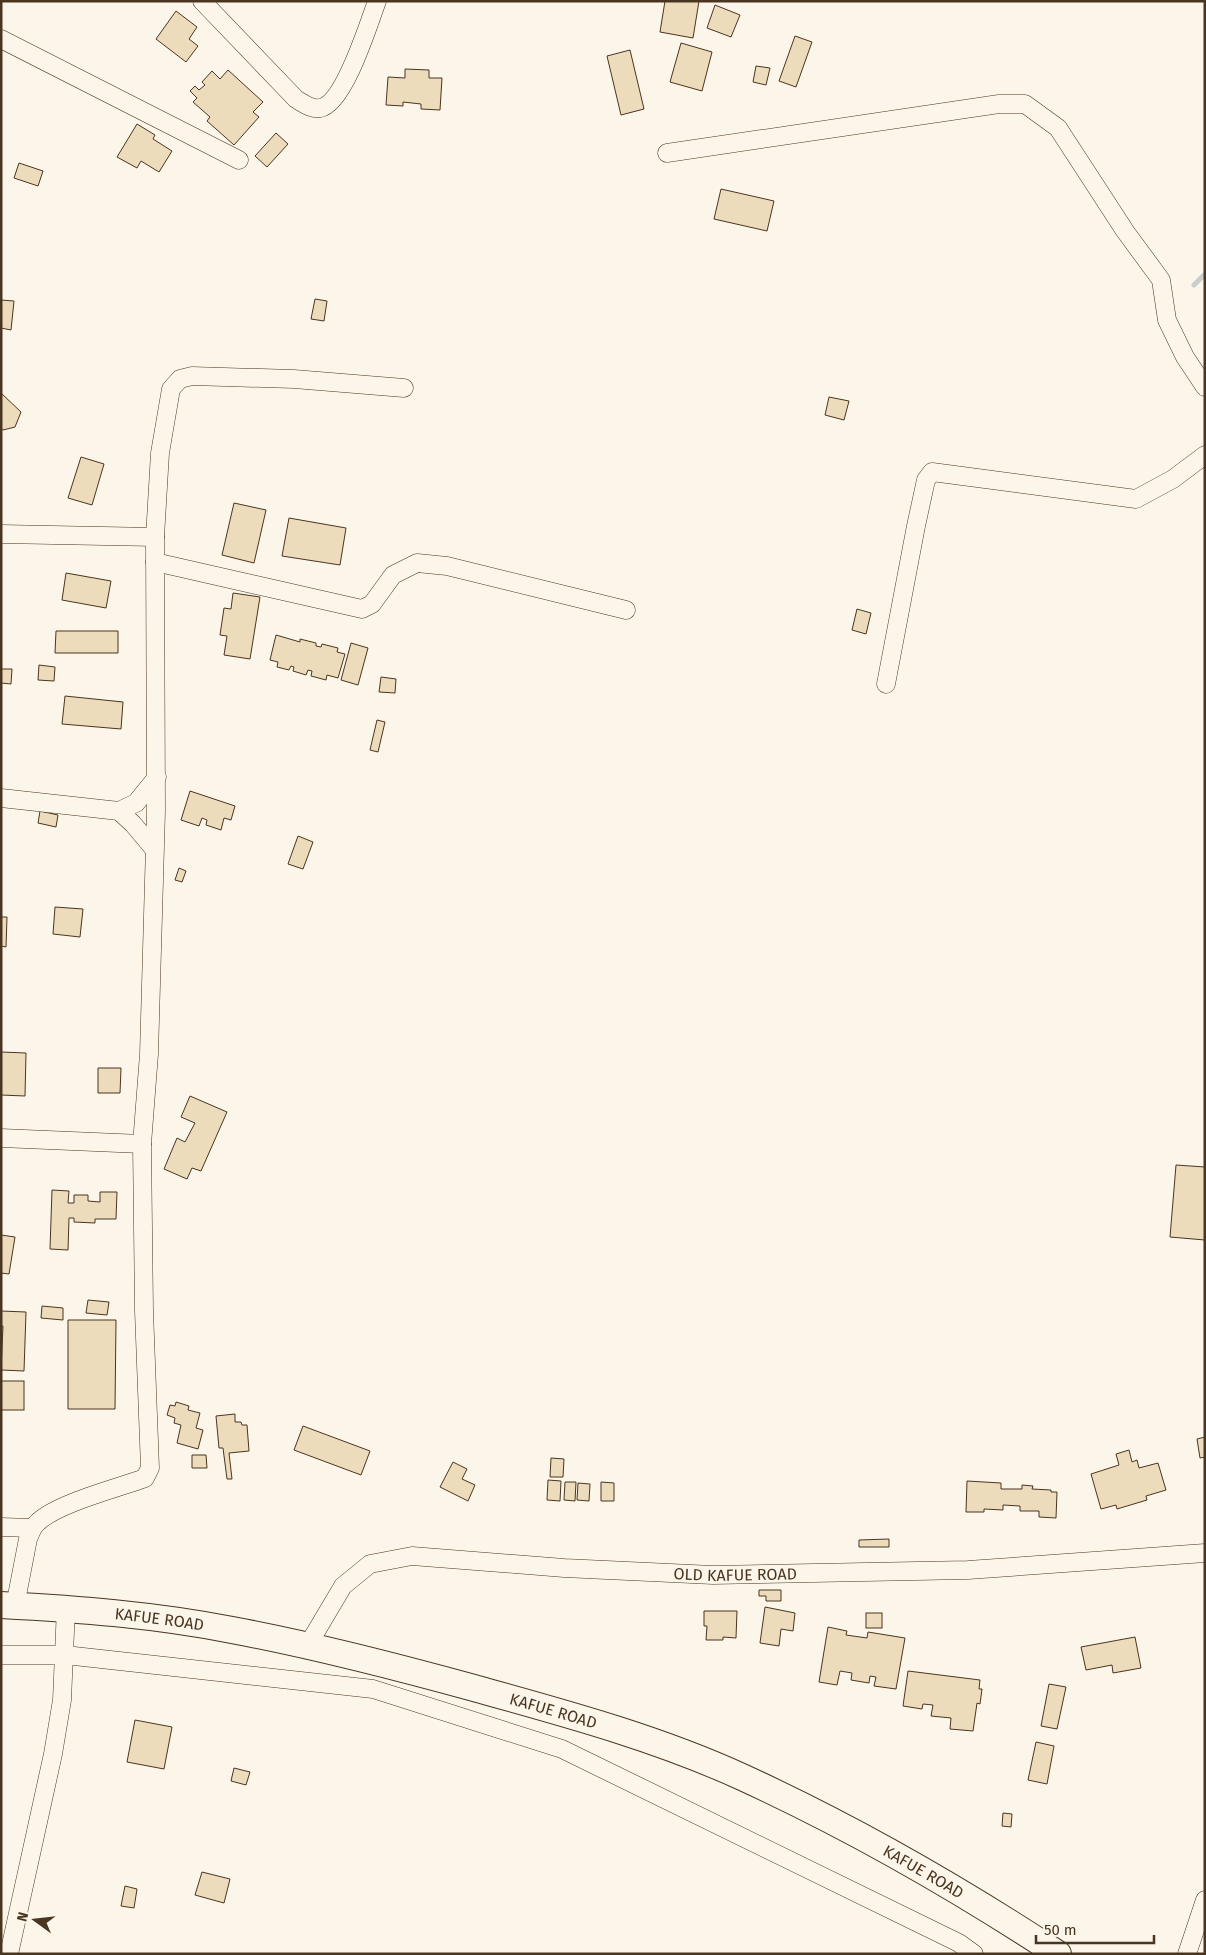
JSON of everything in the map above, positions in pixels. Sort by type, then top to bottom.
[{"type":"highway","name":"KAFUE ROAD","points":[[8,1606],[66,1608],[228,1629],[393,1666],[551,1709],[646,1740],[740,1776],[883,1847],[984,1905],[1058,1954]]},
{"type":"street","points":[[202,1],[296,99],[310,107],[321,108],[331,102],[339,91],[355,61],[377,1]]},
{"type":"street","points":[[1,39],[239,160]]},
{"type":"street","points":[[667,153],[999,104],[1025,104],[1058,128],[1125,231],[1161,280],[1167,320],[1185,357],[1205,387]]},
{"type":"street","points":[[8,1606],[28,1539],[32,1528],[39,1520],[66,1506],[146,1478],[150,1468],[144,1311],[142,1144],[151,1005],[156,777],[155,537],[160,453],[171,389],[180,379],[192,376],[275,379],[404,388]]},
{"type":"street","points":[[886,684],[916,526],[926,480],[932,472],[1136,499],[1173,479],[1205,455]]},
{"type":"street","points":[[1,534],[155,537]]},
{"type":"street","points":[[155,562],[362,609],[372,604],[394,575],[417,563],[447,566],[626,610]]},
{"type":"street","points":[[1,798],[119,811],[136,802],[156,777]]},
{"type":"street","points":[[119,811],[134,824],[154,849]]},
{"type":"street","points":[[1,1138],[142,1144]]},
{"type":"street","points":[[1,1527],[32,1528]]},
{"type":"street","name":"OLD KAFUE ROAD","points":[[308,1646],[343,1586],[370,1564],[412,1556],[564,1568],[713,1575],[968,1570],[1205,1553]]},
{"type":"street","points":[[8,1954],[53,1754],[62,1700],[66,1608]]},
{"type":"street","points":[[1,1655],[65,1655],[373,1689],[562,1749],[959,1943],[974,1954]]},
{"type":"street","points":[[1187,1954],[1205,1900]]},
{"type":"building","points":[[665,1],[699,1],[693,38],[660,32]]},
{"type":"building","points":[[715,5],[740,15],[731,37],[707,28]]},
{"type":"building","points":[[176,11],[197,27],[189,39],[198,46],[186,62],[156,39]]},
{"type":"building","points":[[795,36],[812,42],[796,87],[779,81]]},
{"type":"building","points":[[681,43],[712,52],[702,91],[670,82]]},
{"type":"building","points":[[630,50],[644,109],[621,115],[607,56]]},
{"type":"building","points":[[756,66],[770,68],[766,85],[753,82]]},
{"type":"building","points":[[405,69],[429,70],[429,78],[442,78],[440,110],[421,109],[421,104],[403,102],[403,106],[386,105],[388,77],[405,78]]},
{"type":"building","points":[[228,70],[263,102],[253,112],[259,117],[234,145],[207,121],[210,117],[193,102],[197,98],[190,91],[195,86],[199,90],[205,85],[202,82],[212,71],[220,79]]},
{"type":"building","points":[[137,124],[155,135],[153,139],[172,151],[159,172],[141,161],[137,168],[117,157]]},
{"type":"building","points":[[276,133],[288,144],[267,167],[255,156]]},
{"type":"building","points":[[19,163],[43,171],[38,186],[14,178]]},
{"type":"building","points":[[721,189],[774,201],[767,231],[714,219]]},
{"type":"building","points":[[315,299],[327,301],[324,321],[311,319]]},
{"type":"building","points":[[1,300],[14,301],[11,330],[1,328]]},
{"type":"building","points":[[1,393],[21,412],[15,427],[3,430],[1,428]]},
{"type":"building","points":[[829,397],[849,401],[844,420],[825,415]]},
{"type":"building","points":[[81,457],[104,464],[92,505],[68,498]]},
{"type":"building","points":[[234,503],[266,510],[254,563],[222,555]]},
{"type":"building","points":[[289,518],[346,528],[340,565],[282,556]]},
{"type":"building","points":[[66,573],[111,581],[106,608],[62,600]]},
{"type":"building","points":[[233,593],[260,597],[250,659],[224,655],[227,636],[220,635],[224,608],[231,609]]},
{"type":"building","points":[[857,609],[871,613],[866,634],[852,630]]},
{"type":"building","points":[[56,631],[118,631],[118,653],[55,653]]},
{"type":"building","points":[[276,635],[300,642],[300,639],[316,643],[316,646],[321,647],[322,644],[338,648],[337,652],[345,654],[338,678],[327,675],[326,680],[311,676],[312,671],[308,670],[306,675],[293,671],[294,667],[291,666],[289,670],[277,667],[278,662],[270,660]]},
{"type":"building","points":[[351,643],[368,648],[358,685],[341,680]]},
{"type":"building","points":[[39,665],[55,667],[54,681],[38,680]]},
{"type":"building","points":[[1,669],[12,669],[11,684],[1,683]]},
{"type":"building","points":[[381,677],[396,679],[395,693],[379,692]]},
{"type":"building","points":[[65,696],[123,702],[121,729],[62,724]]},
{"type":"building","points":[[377,720],[385,722],[378,752],[370,750]]},
{"type":"building","points":[[190,791],[235,806],[231,820],[224,818],[221,830],[206,825],[207,820],[202,818],[199,826],[181,820]]},
{"type":"building","points":[[40,811],[58,815],[56,827],[38,823]]},
{"type":"building","points":[[298,836],[313,842],[303,869],[288,864]]},
{"type":"building","points":[[179,868],[186,871],[182,882],[175,880]]},
{"type":"building","points":[[55,907],[83,909],[80,937],[53,934]]},
{"type":"building","points":[[1,917],[7,917],[6,947],[1,946]]},
{"type":"building","points":[[1,1052],[26,1053],[25,1096],[1,1095]]},
{"type":"building","points":[[98,1068],[121,1068],[120,1093],[98,1093]]},
{"type":"building","points":[[190,1096],[227,1112],[201,1171],[192,1168],[187,1179],[164,1169],[177,1138],[185,1142],[195,1123],[181,1117]]},
{"type":"building","points":[[1176,1165],[1205,1167],[1205,1240],[1170,1237]]},
{"type":"building","points":[[52,1190],[69,1191],[68,1203],[74,1203],[74,1195],[88,1195],[88,1201],[100,1202],[100,1192],[117,1192],[116,1219],[95,1219],[95,1223],[74,1222],[74,1218],[69,1218],[68,1250],[50,1249]]},
{"type":"building","points":[[1,1235],[15,1237],[9,1274],[1,1273]]},
{"type":"building","points":[[88,1300],[109,1302],[107,1315],[86,1313]]},
{"type":"building","points":[[42,1306],[63,1308],[63,1320],[41,1318]]},
{"type":"building","points":[[1,1311],[26,1312],[24,1371],[1,1370],[3,1326],[1,1326]]},
{"type":"building","points":[[68,1320],[116,1320],[115,1409],[68,1409]]},
{"type":"building","points":[[1,1381],[24,1381],[24,1410],[1,1410]]},
{"type":"building","points":[[176,1402],[189,1406],[188,1410],[200,1413],[196,1428],[203,1430],[198,1449],[177,1443],[181,1425],[174,1423],[175,1418],[167,1415],[170,1405],[175,1406]]},
{"type":"building","points":[[235,1414],[235,1422],[247,1425],[249,1451],[229,1453],[232,1479],[227,1479],[223,1448],[219,1448],[216,1416]]},
{"type":"building","points":[[303,1426],[370,1451],[361,1475],[294,1450]]},
{"type":"building","points":[[1205,1437],[1205,1457],[1200,1458],[1197,1439]]},
{"type":"building","points":[[1129,1450],[1132,1462],[1137,1460],[1139,1468],[1158,1463],[1166,1490],[1146,1496],[1147,1500],[1117,1509],[1116,1505],[1101,1509],[1091,1474],[1119,1465],[1116,1454]]},
{"type":"building","points":[[192,1455],[206,1455],[207,1468],[192,1468]]},
{"type":"building","points":[[551,1458],[564,1459],[563,1477],[550,1477]]},
{"type":"building","points":[[453,1462],[467,1469],[462,1479],[475,1485],[468,1501],[440,1487]]},
{"type":"building","points":[[548,1480],[561,1481],[560,1501],[547,1500]]},
{"type":"building","points":[[967,1481],[1001,1483],[1001,1489],[1022,1489],[1022,1485],[1033,1486],[1032,1489],[1057,1492],[1056,1518],[1039,1517],[1039,1511],[1020,1511],[1020,1506],[1003,1505],[1003,1510],[984,1509],[984,1512],[966,1512]]},
{"type":"building","points":[[565,1482],[576,1482],[575,1501],[564,1500]]},
{"type":"building","points":[[601,1482],[614,1483],[614,1501],[601,1501]]},
{"type":"building","points":[[578,1483],[590,1484],[589,1501],[577,1500]]},
{"type":"building","points":[[889,1539],[889,1547],[859,1547],[859,1540]]},
{"type":"building","points":[[759,1590],[781,1590],[781,1601],[766,1601],[766,1596],[759,1596]]},
{"type":"building","points":[[765,1607],[795,1613],[793,1631],[781,1629],[779,1646],[760,1643]]},
{"type":"building","points":[[704,1611],[737,1611],[736,1638],[723,1637],[723,1640],[706,1640],[707,1626],[704,1626]]},
{"type":"building","points":[[866,1613],[882,1613],[882,1628],[866,1628]]},
{"type":"building","points":[[828,1627],[847,1631],[846,1635],[867,1638],[868,1632],[905,1638],[896,1689],[874,1686],[876,1677],[870,1676],[869,1683],[851,1680],[852,1673],[840,1671],[837,1685],[819,1682]]},
{"type":"building","points":[[1135,1637],[1141,1668],[1113,1673],[1112,1665],[1086,1670],[1081,1647]]},
{"type":"building","points":[[908,1671],[980,1680],[979,1689],[982,1689],[980,1704],[977,1703],[973,1731],[950,1729],[951,1718],[931,1716],[933,1705],[923,1704],[922,1709],[903,1706]]},
{"type":"building","points":[[1049,1684],[1066,1687],[1057,1729],[1041,1726]]},
{"type":"building","points":[[135,1720],[172,1727],[164,1769],[127,1762]]},
{"type":"building","points":[[1036,1742],[1054,1746],[1047,1784],[1028,1780]]},
{"type":"building","points":[[234,1768],[250,1772],[246,1785],[231,1781]]},
{"type":"building","points":[[1003,1813],[1012,1814],[1011,1827],[1002,1826]]},
{"type":"building","points":[[202,1872],[230,1879],[224,1903],[195,1895]]},
{"type":"building","points":[[125,1886],[137,1889],[134,1908],[121,1906]]},
{"type":"waterway","points":[[1194,285],[1205,274]]}]
